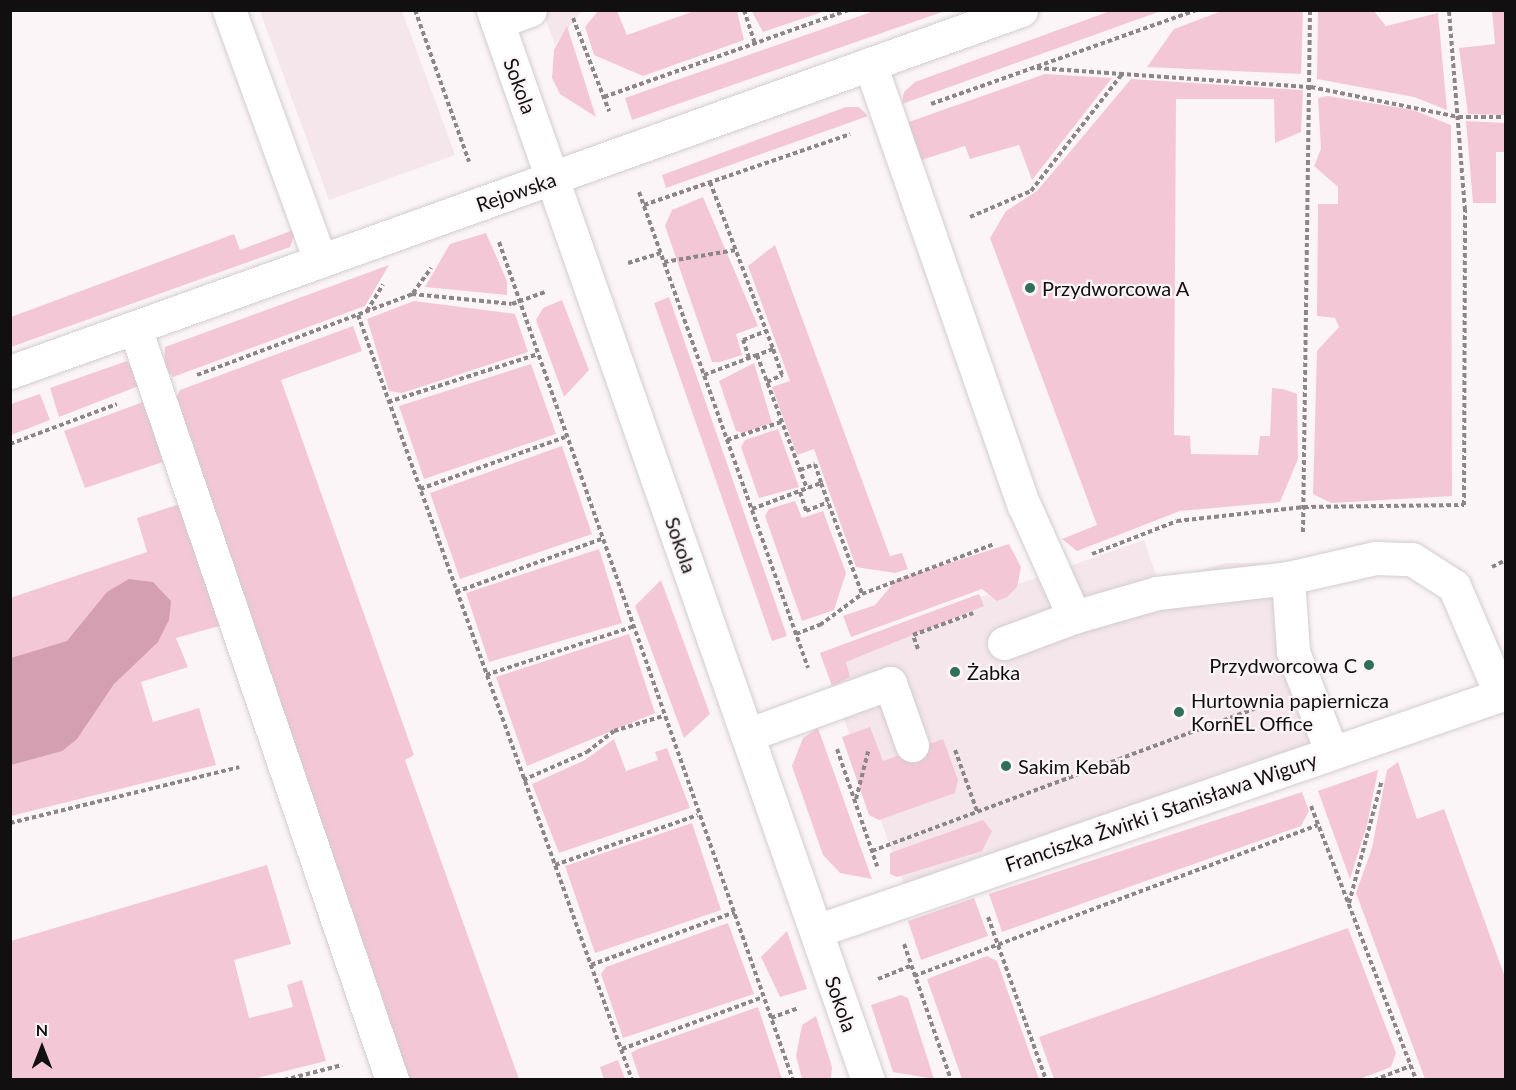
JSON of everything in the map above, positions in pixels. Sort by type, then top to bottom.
[{"type":"street","points":[[230,10],[320,260]]},
{"type":"street","points":[[495,16],[530,10]]},
{"type":"street","name":"Rejowska","points":[[10,372],[1021,10]]},
{"type":"street","name":"Sokola","points":[[495,16],[868,1080]]},
{"type":"street","points":[[870,64],[1024,505],[1055,568],[1074,617]]},
{"type":"street","points":[[135,328],[392,1080]]},
{"type":"street","points":[[1004,644],[1074,617],[1157,593],[1288,578],[1375,558],[1412,559],[1454,586],[1503,694]]},
{"type":"street","points":[[1288,578],[1293,652],[1332,753]]},
{"type":"street","points":[[747,735],[890,683],[912,745]]},
{"type":"street","name":"Franciszka Żwirki i Stanisława Wigury","points":[[816,931],[1503,694]]},
{"type":"path","points":[[416,10],[521,300],[663,716],[735,912],[793,1080]]},
{"type":"path","points":[[570,10],[661,252],[881,878]]},
{"type":"path","points":[[744,10],[755,43]]},
{"type":"path","points":[[604,97],[849,10]]},
{"type":"path","points":[[1288,578],[1303,538],[1311,87],[1310,10]]},
{"type":"path","points":[[1055,568],[1177,521],[1304,507],[1464,505],[1465,210],[1449,10]]},
{"type":"path","points":[[1034,68],[1311,87],[1459,117],[1506,117]]},
{"type":"path","points":[[928,235],[1031,191],[1122,74]]},
{"type":"path","points":[[710,182],[782,375],[767,382]]},
{"type":"path","points":[[664,262],[736,250]]},
{"type":"path","points":[[10,444],[412,294],[521,300],[661,252]]},
{"type":"path","points":[[358,315],[632,1080]]},
{"type":"path","points":[[749,358],[743,340],[766,331]]},
{"type":"path","points":[[704,375],[773,349]]},
{"type":"path","points":[[388,402],[538,354]]},
{"type":"path","points":[[756,355],[807,489]]},
{"type":"path","points":[[728,440],[781,422]]},
{"type":"path","points":[[420,489],[566,437]]},
{"type":"path","points":[[800,470],[815,465],[862,594]]},
{"type":"path","points":[[752,509],[821,483]]},
{"type":"path","points":[[800,492],[806,511],[828,502]]},
{"type":"path","points":[[456,592],[602,539]]},
{"type":"path","points":[[796,634],[820,625],[862,594],[998,542]]},
{"type":"path","points":[[921,657],[913,635],[982,610]]},
{"type":"path","points":[[486,675],[634,626]]},
{"type":"path","points":[[872,850],[1307,690]]},
{"type":"path","points":[[523,780],[587,752],[614,731],[663,716]]},
{"type":"path","points":[[1349,904],[1370,838],[1391,733]]},
{"type":"path","points":[[855,803],[858,776],[873,742]]},
{"type":"path","points":[[953,745],[977,811]]},
{"type":"path","points":[[1296,766],[1416,1080]]},
{"type":"path","points":[[10,823],[231,770]]},
{"type":"path","points":[[555,865],[698,815]]},
{"type":"path","points":[[914,976],[1318,825]]},
{"type":"path","points":[[591,965],[735,912]]},
{"type":"path","points":[[987,916],[1046,1080]]},
{"type":"path","points":[[901,936],[951,1080]]},
{"type":"path","points":[[866,983],[911,966]]},
{"type":"path","points":[[622,1049],[763,997]]},
{"type":"path","points":[[771,1018],[810,1003]]},
{"type":"path","points":[[284,1080],[337,1066]]},
{"type":"path","points":[[1374,1080],[1411,1066]]},
{"type":"shaded area","points":[[751,10],[825,10],[825,11],[763,32]]},
{"type":"shaded area","points":[[1113,10],[1161,11],[902,104],[904,92],[915,82]]},
{"type":"shaded area","points":[[1224,10],[1303,11],[1301,74],[1147,67],[1174,29]]},
{"type":"shaded area","points":[[260,11],[402,11],[455,155],[329,200]]},
{"type":"shaded area","points":[[543,11],[582,11],[555,45]]},
{"type":"shaded area","points":[[598,11],[617,11],[627,35],[694,11],[737,11],[744,40],[643,76],[594,55],[585,27]]},
{"type":"shaded area","points":[[874,11],[945,11],[632,120],[625,98]]},
{"type":"shaded area","points":[[1318,11],[1374,11],[1386,26],[1438,13],[1447,110],[1414,97],[1317,79]]},
{"type":"shaded area","points":[[1492,11],[1505,11],[1505,115],[1468,114],[1459,48],[1495,44]]},
{"type":"shaded area","points":[[567,26],[596,117],[560,94],[552,78],[554,50]]},
{"type":"shaded area","points":[[1045,74],[1112,78],[1032,180],[1019,145],[970,159],[965,146],[915,162],[906,123]]},
{"type":"shaded area","points":[[1131,79],[1303,90],[1301,132],[1275,143],[1274,99],[1176,99],[1174,435],[1190,436],[1191,454],[1258,455],[1260,436],[1270,436],[1272,388],[1283,389],[1297,394],[1298,459],[1280,502],[1180,511],[1077,551],[1062,539],[1097,525],[990,238],[1006,211],[1037,191]]},
{"type":"shaded area","points":[[1328,96],[1413,110],[1451,125],[1452,496],[1331,503],[1313,494],[1317,351],[1339,327],[1335,318],[1317,316],[1318,204],[1338,204],[1338,187],[1314,166],[1321,149],[1318,98]]},
{"type":"shaded area","points":[[846,107],[859,107],[868,116],[666,188],[662,175]]},
{"type":"shaded area","points":[[1466,121],[1505,123],[1505,152],[1496,152],[1496,203],[1473,203]]},
{"type":"shaded area","points":[[703,197],[758,326],[736,334],[742,355],[720,362],[712,362],[665,226],[672,210]]},
{"type":"shaded area","points":[[296,229],[290,247],[11,347],[11,317],[234,234],[240,250]]},
{"type":"shaded area","points":[[486,233],[507,281],[507,295],[425,287],[450,244]]},
{"type":"shaded area","points":[[775,245],[890,556],[902,553],[908,569],[895,573],[856,567],[814,449],[797,455],[772,387],[790,381],[748,266]]},
{"type":"shaded area","points":[[389,265],[365,306],[173,377],[164,366],[165,347]]},
{"type":"shaded area","points":[[669,297],[787,636],[772,641],[654,303]]},
{"type":"shaded area","points":[[562,300],[589,370],[564,397],[536,320],[543,308]]},
{"type":"shaded area","points":[[414,301],[515,314],[528,352],[402,393],[389,391],[367,319]]},
{"type":"shaded area","points":[[353,326],[362,351],[281,380],[414,755],[405,760],[519,1079],[405,1079],[176,399],[180,390]]},
{"type":"shaded area","points":[[127,361],[141,385],[59,417],[50,388]]},
{"type":"shaded area","points":[[754,363],[772,423],[743,433],[736,431],[719,381]]},
{"type":"shaded area","points":[[531,364],[556,434],[424,479],[399,406]]},
{"type":"shaded area","points":[[40,394],[50,420],[11,435],[11,404]]},
{"type":"shaded area","points":[[143,402],[168,475],[163,462],[85,488],[64,431]]},
{"type":"shaded area","points":[[778,429],[799,487],[759,498],[741,447],[745,440]]},
{"type":"shaded area","points":[[562,446],[592,534],[460,579],[430,493]]},
{"type":"shaded area","points":[[795,501],[802,518],[823,511],[846,573],[834,610],[802,621],[765,516],[769,509]]},
{"type":"shaded area","points":[[183,503],[223,625],[176,638],[188,667],[141,682],[153,722],[199,708],[216,765],[11,816],[10,598],[147,552],[137,518]]},
{"type":"shaded area","points":[[1144,540],[1158,581],[1226,563],[1286,563],[1324,755],[909,898],[820,653]]},
{"type":"shaded area","points":[[1009,544],[1021,567],[1017,587],[1007,597],[997,601],[982,589],[851,637],[843,616],[875,605],[896,580]]},
{"type":"shaded area","points":[[599,549],[622,623],[489,662],[466,593]]},
{"type":"shaded area","points":[[129,579],[153,582],[171,601],[169,620],[158,642],[114,684],[77,739],[62,751],[11,765],[11,658],[67,641],[107,592]]},
{"type":"shaded area","points":[[661,580],[710,714],[684,738],[635,606]]},
{"type":"shaded area","points":[[979,594],[984,606],[846,662],[850,677],[832,686],[820,653]]},
{"type":"shaded area","points":[[629,634],[655,713],[527,766],[496,677]]},
{"type":"shaded area","points":[[870,727],[883,761],[943,739],[958,780],[955,793],[879,820],[869,815],[842,737]]},
{"type":"shaded area","points":[[818,728],[872,879],[840,873],[823,855],[792,766],[803,738]]},
{"type":"shaded area","points":[[614,739],[626,771],[658,760],[655,752],[667,748],[690,808],[559,853],[532,784],[585,760]]},
{"type":"shaded area","points":[[1398,762],[1417,819],[1444,809],[1505,977],[1505,1079],[1425,1079],[1356,893],[1372,848],[1387,770]]},
{"type":"shaded area","points":[[1378,770],[1367,825],[1350,879],[1318,791]]},
{"type":"shaded area","points":[[1302,792],[1309,811],[1301,826],[1002,932],[989,894]]},
{"type":"shaded area","points":[[983,820],[992,831],[982,851],[897,877],[890,874],[890,853]]},
{"type":"shaded area","points":[[692,823],[721,910],[595,953],[565,866]]},
{"type":"shaded area","points":[[267,865],[291,944],[234,960],[249,1018],[293,1007],[287,985],[302,980],[326,1061],[253,1079],[11,1079],[11,941]]},
{"type":"shaded area","points":[[974,898],[988,936],[921,960],[908,921]]},
{"type":"shaded area","points":[[728,923],[754,994],[623,1038],[601,974],[606,967]]},
{"type":"shaded area","points":[[1348,928],[1396,1053],[1391,1067],[1357,1080],[1054,1079],[1039,1037]]},
{"type":"shaded area","points":[[787,931],[807,989],[780,997],[761,957]]},
{"type":"shaded area","points":[[987,956],[997,961],[1039,1079],[962,1079],[927,979]]},
{"type":"shaded area","points":[[901,995],[908,998],[934,1079],[893,1072],[871,1005]]},
{"type":"shaded area","points":[[758,1007],[782,1079],[640,1079],[631,1053]]},
{"type":"shaded area","points":[[816,1016],[832,1067],[831,1079],[802,1079],[796,1056],[802,1025]]},
{"type":"shaded area","points":[[618,1060],[625,1079],[604,1079],[600,1067]]},
{"type":"place","name":"Przydworcowa A","points":[[1030,288]]},
{"type":"place","name":"Przydworcowa C","points":[[1369,665]]},
{"type":"place","name":"Żabka","points":[[955,672]]},
{"type":"place","name":"Hurtownia papiernicza KornEL Office","points":[[1179,712]]},
{"type":"place","name":"Sakim Kebab","points":[[1006,766]]}]
